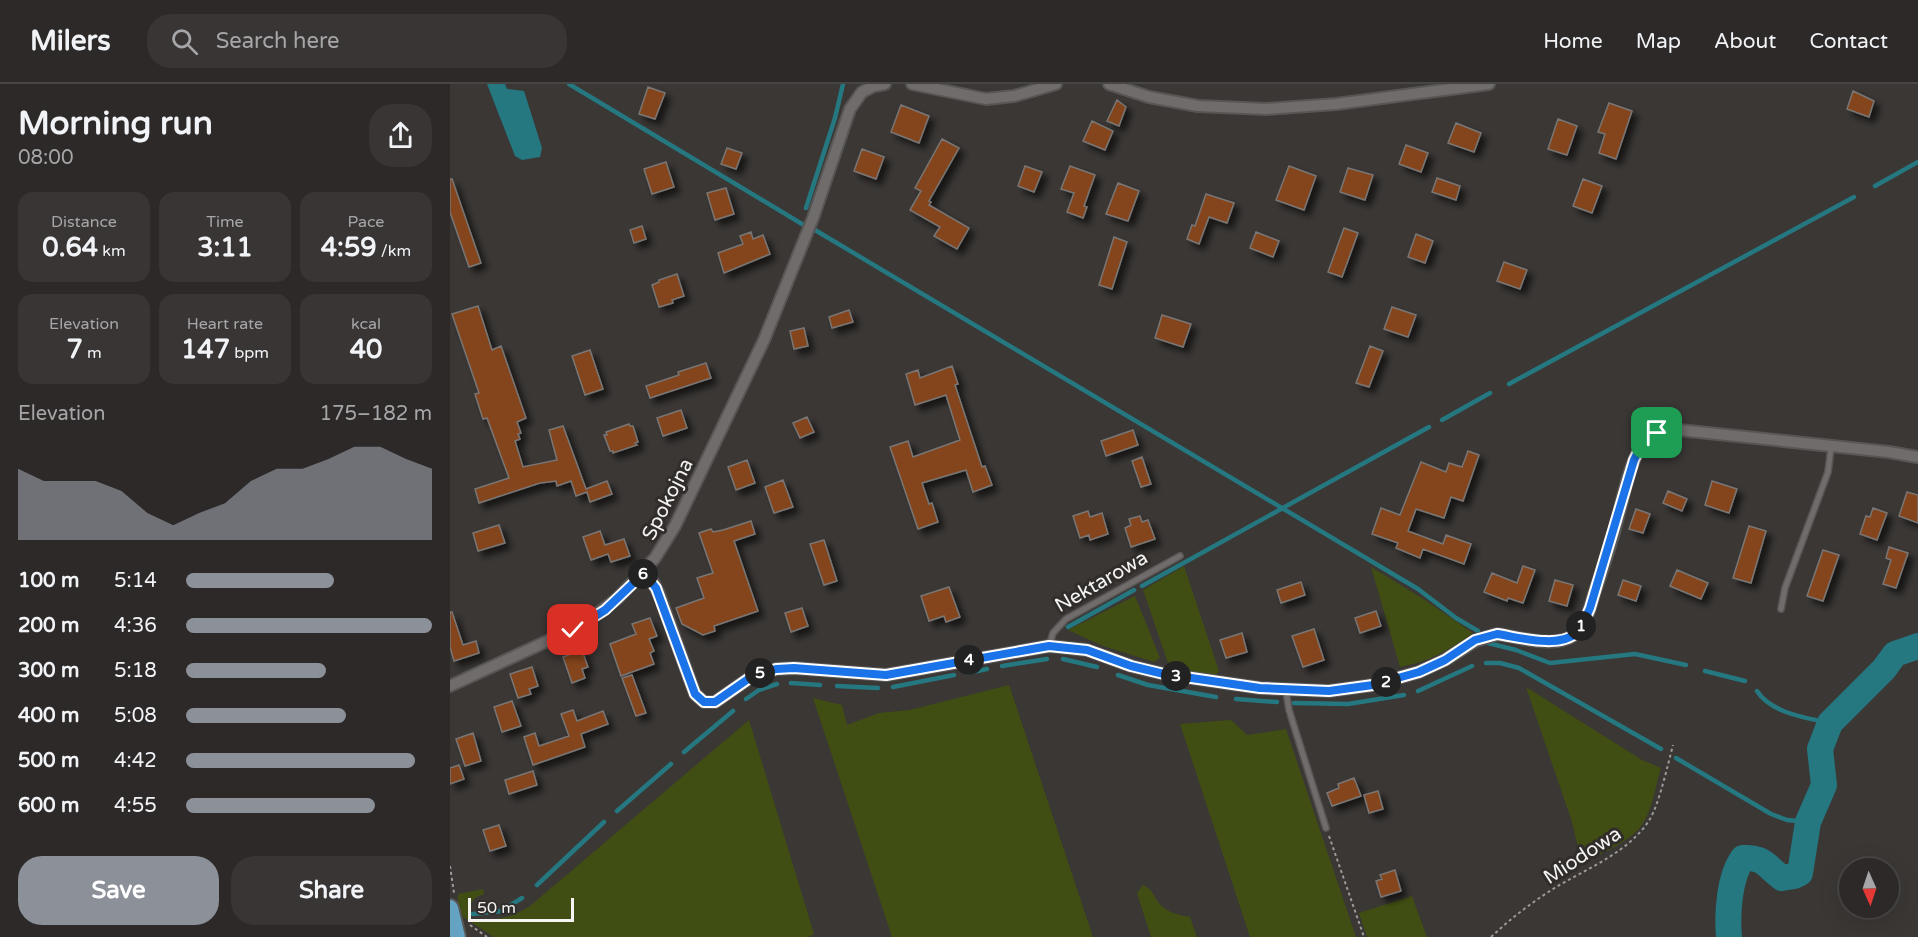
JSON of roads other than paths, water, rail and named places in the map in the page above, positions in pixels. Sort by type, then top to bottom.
[{"type":"main road","points":[[450,908],[457,937]]},
{"type":"street","name":"Spokojna","points":[[450,686],[582,625],[618,598],[644,573],[675,526],[736,402],[772,322],[808,231],[850,109],[862,92],[885,84]]},
{"type":"street","points":[[912,84],[987,99],[1014,96],[1056,84]]},
{"type":"street","points":[[1109,84],[1149,98],[1198,106],[1266,109],[1336,104],[1489,84]]},
{"type":"street","name":"Nektarowa","points":[[644,573],[656,588],[695,694],[704,702],[721,700],[751,677],[776,669],[794,668],[886,675],[1049,646],[1087,650],[1131,666],[1164,674],[1286,691],[1344,690],[1392,680],[1428,669],[1475,640],[1497,634],[1551,641],[1574,634],[1583,624],[1613,535],[1634,460],[1643,442],[1650,436],[1668,430],[1679,430],[1831,448]]},
{"type":"street","points":[[1831,448],[1889,452],[1917,457]]},
{"type":"lane","points":[[1781,609],[1785,588],[1828,472],[1831,448]]},
{"type":"lane","name":"Nektarowa","points":[[1049,646],[1053,633],[1066,619],[1087,605],[1180,556]]},
{"type":"lane","points":[[1286,691],[1289,710],[1326,828]]},
{"type":"water","points":[[487,84],[505,84],[507,89],[524,91],[542,148],[540,157],[522,160],[515,156]]},
{"type":"waterway","points":[[569,84],[802,224]]},
{"type":"waterway","points":[[806,208],[835,118],[843,84]]},
{"type":"waterway","points":[[1875,186],[1918,162]]},
{"type":"waterway","points":[[1509,384],[1854,197]]},
{"type":"waterway","points":[[815,230],[1418,589],[1456,618],[1478,631]]},
{"type":"waterway","points":[[1442,420],[1490,393]]},
{"type":"waterway","points":[[1142,586],[1429,427]]},
{"type":"waterway","points":[[1068,627],[1134,590]]},
{"type":"waterway","points":[[1488,643],[1516,650],[1550,663],[1635,654],[1686,665]]},
{"type":"waterway","points":[[1729,937],[1728,918],[1732,885],[1743,858],[1760,861],[1782,878],[1800,873],[1808,822],[1824,785],[1820,749],[1830,723],[1884,669],[1895,654],[1918,646]]},
{"type":"waterway","points":[[1002,666],[1047,659]]},
{"type":"waterway","points":[[1063,659],[1097,667]]},
{"type":"waterway","points":[[1486,663],[1500,663],[1519,668],[1661,749]]},
{"type":"waterway","points":[[1418,691],[1472,666]]},
{"type":"waterway","points":[[968,673],[987,669]]},
{"type":"waterway","points":[[1705,671],[1745,681]]},
{"type":"waterway","points":[[893,687],[954,675]]},
{"type":"waterway","points":[[1118,675],[1148,685],[1216,697]]},
{"type":"waterway","points":[[791,683],[820,685]]},
{"type":"waterway","points":[[746,699],[759,690],[777,684]]},
{"type":"waterway","points":[[837,686],[878,688]]},
{"type":"waterway","points":[[1757,691],[1771,705],[1780,709],[1830,723]]},
{"type":"waterway","points":[[1294,703],[1348,704],[1404,695]]},
{"type":"waterway","points":[[1236,699],[1277,702]]},
{"type":"waterway","points":[[684,752],[733,711]]},
{"type":"waterway","points":[[1676,758],[1771,814],[1787,820],[1808,822]]},
{"type":"waterway","points":[[617,811],[671,764]]},
{"type":"waterway","points":[[537,885],[604,822]]},
{"type":"waterway","points":[[473,914],[501,911],[522,898]]}]
